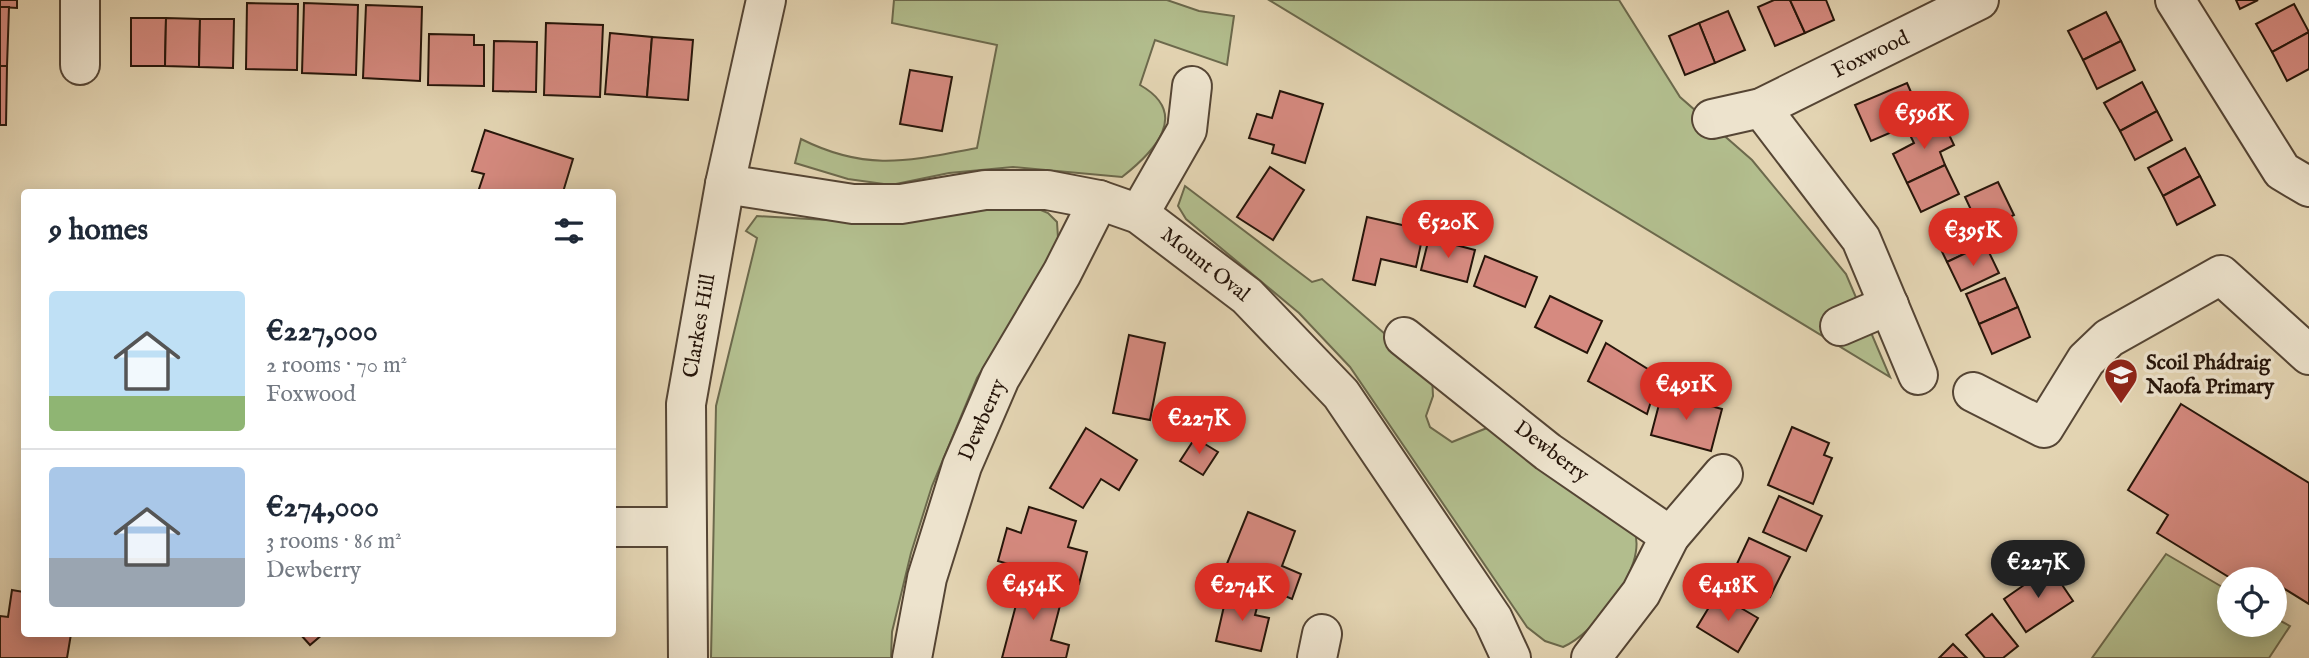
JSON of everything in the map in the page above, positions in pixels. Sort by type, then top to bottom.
[{"type":"street","points":[[80,0],[80,65]]},
{"type":"street","name":"Clarkes Hill","points":[[688,658],[686,404],[725,184],[766,0]]},
{"type":"street","name":"Foxwood","points":[[1712,119],[1761,108],[1979,0]]},
{"type":"street","points":[[2175,0],[2295,179]]},
{"type":"street","points":[[1139,214],[1188,130],[1192,86]]},
{"type":"street","points":[[1761,108],[1861,239],[1918,375]]},
{"type":"street","name":"Mount Oval","points":[[725,184],[853,204],[901,204],[985,190],[1047,190],[1099,200],[1139,214],[1247,296],[1340,394],[1493,619],[1511,658]]},
{"type":"street","name":"Dewberry","points":[[912,658],[927,578],[962,467],[1000,378],[1062,273],[1099,200]]},
{"type":"street","points":[[1973,391],[2044,428],[2086,360],[2109,338],[2221,275],[2309,355]]},
{"type":"street","points":[[1840,326],[1889,305]]},
{"type":"street","name":"Dewberry","points":[[1404,337],[1548,452],[1670,536]]},
{"type":"street","points":[[1591,658],[1641,593],[1670,536],[1723,474]]},
{"type":"street","points":[[616,527],[685,527]]},
{"type":"green space","points":[[894,0],[1167,0],[1199,11],[1234,16],[1227,65],[1155,40],[1140,85],[1155,96],[1163,108],[1165,120],[1155,145],[1122,177],[1013,167],[949,173],[891,185],[848,179],[795,163],[801,139],[847,156],[867,160],[908,160],[977,148],[997,45],[892,23]]},
{"type":"green space","points":[[1269,0],[1619,0],[1680,97],[1752,160],[1846,274],[1890,377]]},
{"type":"green space","points":[[1185,186],[1312,282],[1322,279],[1432,375],[1433,396],[1426,416],[1430,427],[1452,442],[1492,426],[1634,530],[1637,545],[1634,562],[1626,579],[1603,614],[1576,640],[1563,647],[1545,641],[1527,627],[1350,367],[1299,313],[1186,219],[1178,206]]},
{"type":"green space","points":[[1029,205],[1048,213],[1057,222],[1058,238],[1050,258],[977,378],[932,486],[911,553],[892,632],[891,658],[711,658],[716,406],[757,238],[746,231],[757,216],[896,224],[992,207]]},
{"type":"green space","points":[[2166,554],[2217,584],[2217,637],[2283,637],[2269,658],[2092,658]]},
{"type":"building","points":[[0,0],[17,0],[17,8],[0,7]]},
{"type":"building","points":[[1774,0],[1790,0],[1805,33],[1775,46],[1758,7]]},
{"type":"building","points":[[1790,0],[1826,0],[1834,20],[1805,33]]},
{"type":"building","points":[[2236,0],[2258,0],[2240,9]]},
{"type":"building","points":[[247,3],[298,4],[297,70],[246,69]]},
{"type":"building","points":[[304,3],[358,5],[356,75],[302,73]]},
{"type":"building","points":[[2294,4],[2309,32],[2272,52],[2256,24]]},
{"type":"building","points":[[366,5],[422,7],[420,81],[363,78]]},
{"type":"building","points":[[0,7],[9,7],[7,66],[0,66]]},
{"type":"building","points":[[1728,11],[1745,50],[1715,63],[1699,23]]},
{"type":"building","points":[[2106,12],[2121,41],[2083,60],[2068,31]]},
{"type":"building","points":[[131,18],[166,18],[165,66],[131,66]]},
{"type":"building","points":[[166,18],[200,19],[199,67],[165,66]]},
{"type":"building","points":[[200,19],[234,19],[233,68],[199,67]]},
{"type":"building","points":[[546,23],[603,25],[600,97],[544,95]]},
{"type":"building","points":[[1699,23],[1715,63],[1685,75],[1669,36]]},
{"type":"building","points":[[2309,32],[2309,69],[2287,81],[2272,52]]},
{"type":"building","points":[[610,33],[652,37],[647,97],[605,94]]},
{"type":"building","points":[[429,34],[474,35],[474,45],[484,45],[484,86],[428,85]]},
{"type":"building","points":[[652,37],[693,40],[688,100],[647,97]]},
{"type":"building","points":[[494,41],[537,42],[536,92],[493,91]]},
{"type":"building","points":[[2121,41],[2135,70],[2097,89],[2083,60]]},
{"type":"building","points":[[0,66],[7,66],[6,125],[0,125]]},
{"type":"building","points":[[910,70],[952,77],[942,131],[900,124]]},
{"type":"building","points":[[2142,82],[2157,111],[2120,131],[2104,103]]},
{"type":"building","points":[[1907,83],[1914,99],[1897,106],[1906,126],[1871,141],[1855,105]]},
{"type":"building","points":[[1280,91],[1323,104],[1305,163],[1272,153],[1274,145],[1249,138],[1257,114],[1272,118]]},
{"type":"building","points":[[2157,111],[2172,140],[2135,160],[2120,131]]},
{"type":"building","points":[[1941,118],[1954,145],[1940,152],[1945,165],[1907,183],[1893,154],[1914,143],[1909,133]]},
{"type":"building","points":[[485,130],[573,159],[564,189],[479,189],[484,174],[472,171]]},
{"type":"building","points":[[2185,148],[2200,176],[2163,196],[2148,168]]},
{"type":"building","points":[[1945,165],[1959,194],[1921,212],[1907,183]]},
{"type":"building","points":[[1270,167],[1304,190],[1273,240],[1237,217]]},
{"type":"building","points":[[2200,176],[2215,205],[2177,225],[2163,196]]},
{"type":"building","points":[[1998,182],[2014,215],[1979,231],[1985,244],[1947,262],[1933,233],[1973,214],[1965,197]]},
{"type":"building","points":[[1367,217],[1424,230],[1416,267],[1381,259],[1375,285],[1353,280]]},
{"type":"building","points":[[1429,238],[1475,250],[1467,282],[1421,270]]},
{"type":"building","points":[[1985,244],[1999,273],[1961,291],[1947,262]]},
{"type":"building","points":[[1485,256],[1537,277],[1525,307],[1474,286]]},
{"type":"building","points":[[2005,278],[2018,307],[1979,324],[1966,294]]},
{"type":"building","points":[[1550,296],[1602,321],[1587,353],[1535,327]]},
{"type":"building","points":[[2018,307],[2030,337],[1992,354],[1979,324]]},
{"type":"building","points":[[1129,335],[1165,343],[1150,420],[1113,413]]},
{"type":"building","points":[[1606,343],[1659,376],[1647,414],[1588,381]]},
{"type":"building","points":[[1662,393],[1722,409],[1711,451],[1651,435]]},
{"type":"building","points":[[2181,404],[2309,483],[2309,604],[2287,590],[2287,567],[2217,567],[2217,570],[2157,533],[2168,515],[2128,490]]},
{"type":"building","points":[[1792,427],[1829,443],[1824,455],[1832,458],[1813,504],[1768,485]]},
{"type":"building","points":[[1086,428],[1137,460],[1119,490],[1101,479],[1083,508],[1050,488]]},
{"type":"building","points":[[1195,438],[1218,452],[1203,475],[1180,461]]},
{"type":"building","points":[[1779,496],[1822,516],[1806,551],[1763,532]]},
{"type":"building","points":[[1029,507],[1076,521],[1068,547],[1087,552],[1079,584],[998,561],[1007,528],[1021,533]]},
{"type":"building","points":[[1248,512],[1295,531],[1282,566],[1301,574],[1292,599],[1224,571]]},
{"type":"building","points":[[1749,538],[1790,557],[1770,597],[1747,586],[1751,576],[1735,568]]},
{"type":"building","points":[[2050,567],[2073,601],[2026,632],[2004,599]]},
{"type":"building","points":[[1005,579],[1063,594],[1051,640],[1069,645],[1066,658],[1002,658],[1016,605],[1000,600]]},
{"type":"building","points":[[12,590],[21,592],[21,637],[70,637],[67,658],[0,658],[0,616],[8,617]]},
{"type":"building","points":[[1227,593],[1259,600],[1255,615],[1269,618],[1261,651],[1216,641]]},
{"type":"building","points":[[1717,594],[1758,618],[1738,652],[1697,627]]},
{"type":"building","points":[[1992,614],[2018,646],[2003,658],[1985,658],[1966,635]]},
{"type":"building","points":[[303,637],[319,637],[310,645]]},
{"type":"building","points":[[1953,644],[1967,658],[1939,658]]},
{"type":"place","name":"Scoil Phádraig Naofa Primary","points":[[2121,405]]}]
